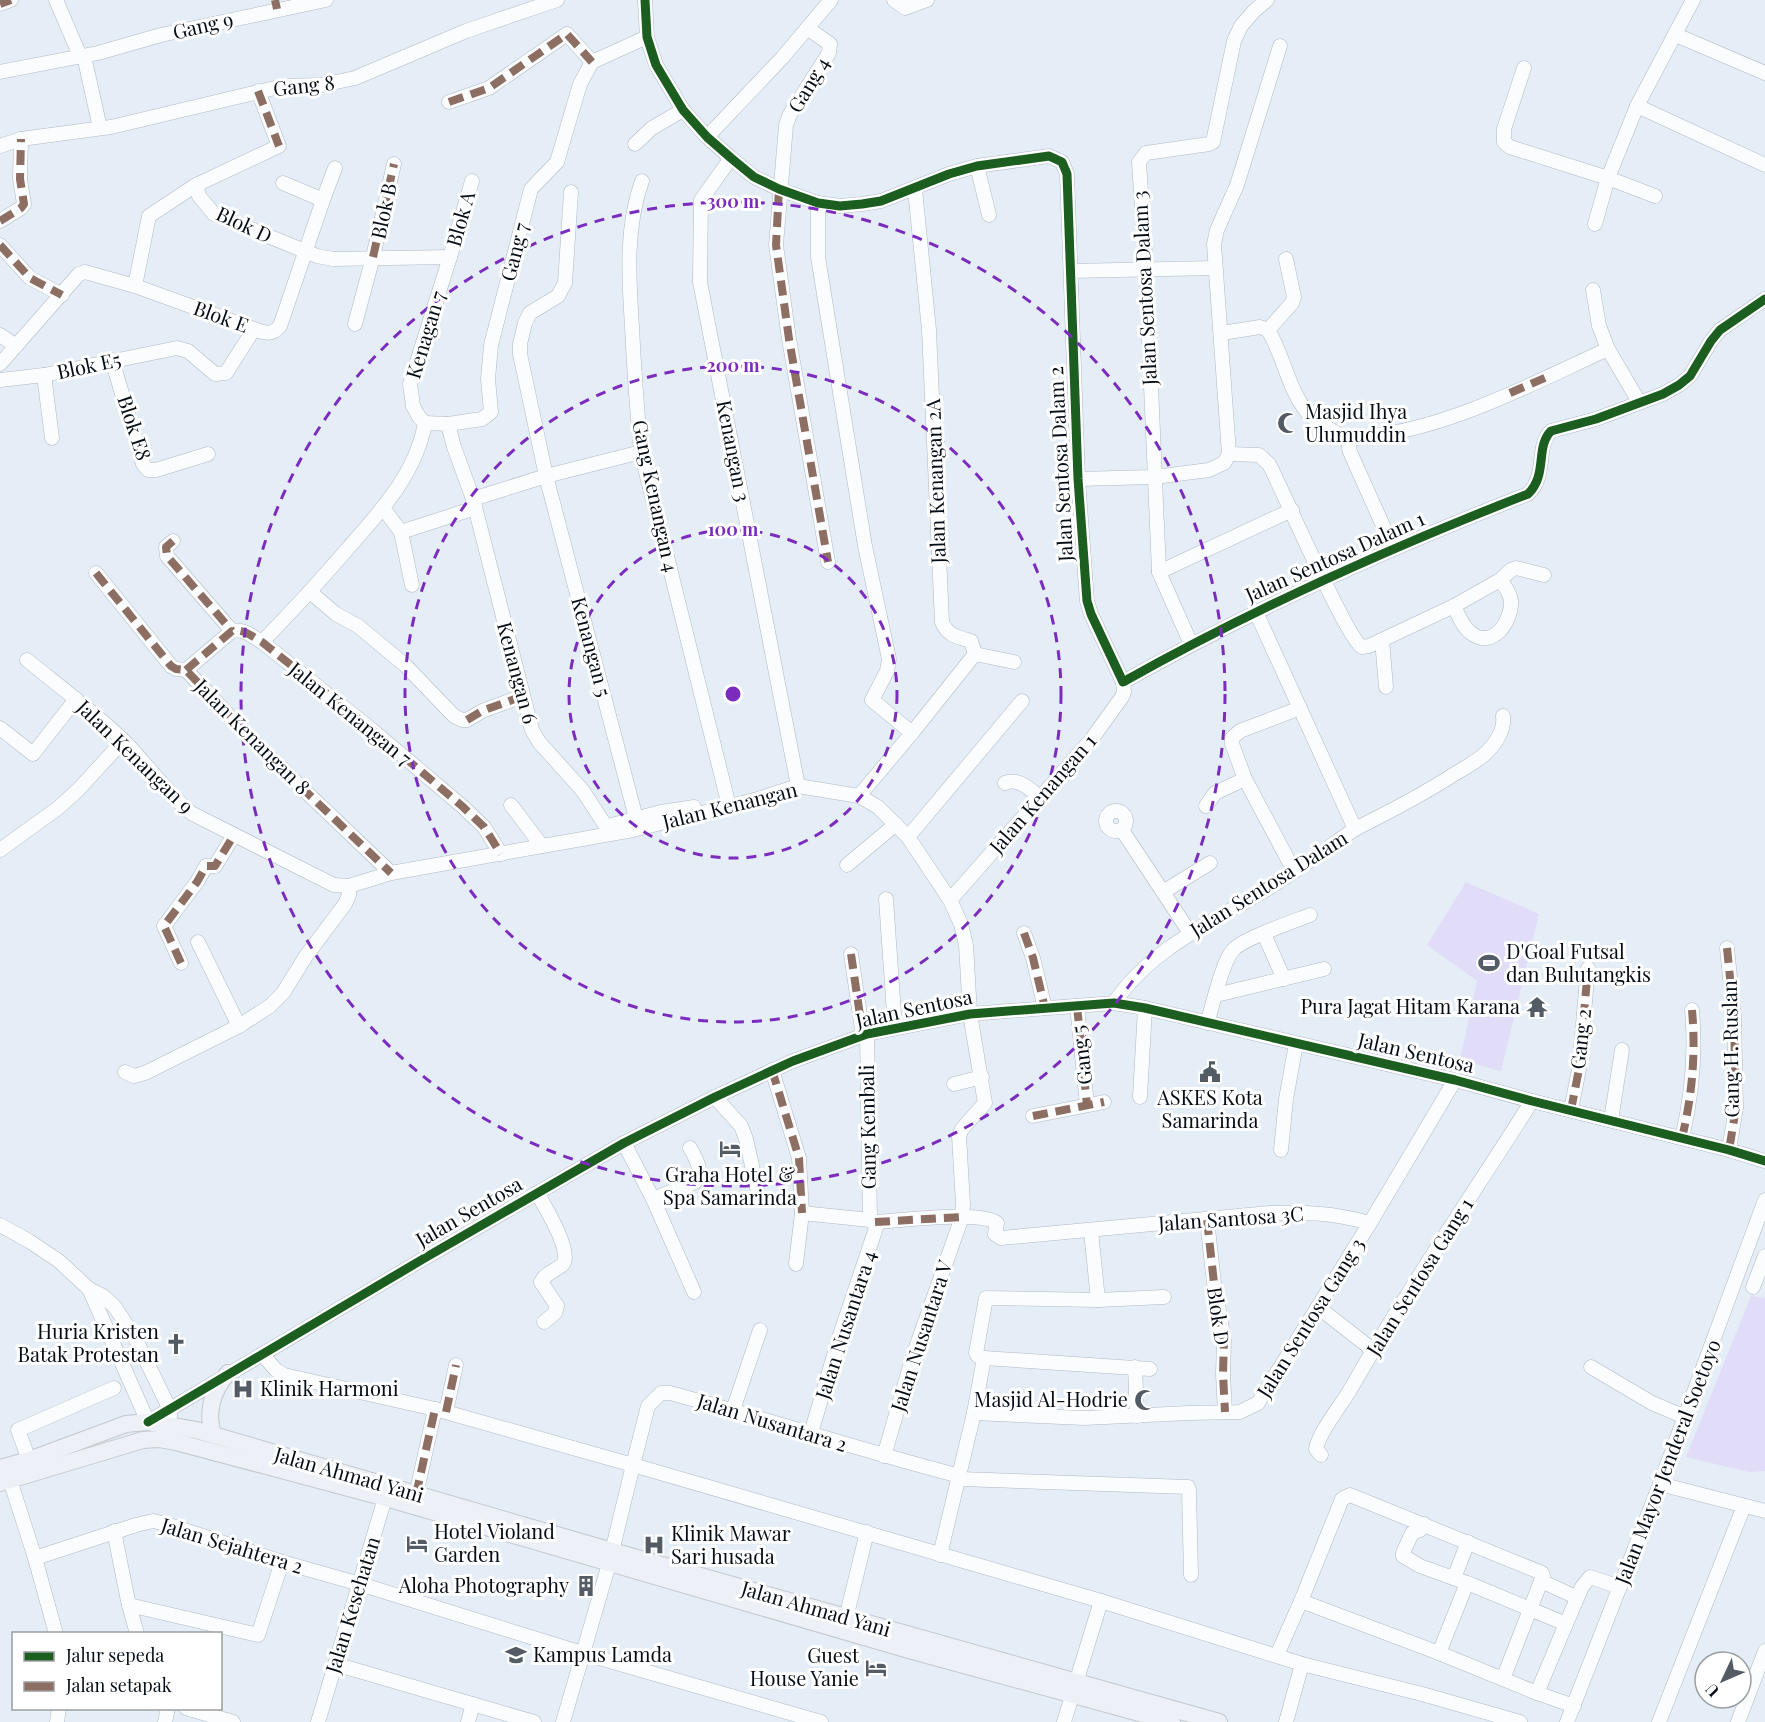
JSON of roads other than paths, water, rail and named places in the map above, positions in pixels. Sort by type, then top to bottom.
[{"type":"main road","points":[[213,1435],[209,1422],[210,1408],[218,1385],[228,1373]]},
{"type":"main road","points":[[3,1477],[29,1460],[126,1424],[148,1422],[179,1437]]},
{"type":"main road","name":"Jalan Ahmad Yani","points":[[179,1437],[213,1435],[387,1493],[416,1495],[909,1650],[1219,1722]]},
{"type":"main road","points":[[3,1477],[143,1440],[179,1437]]},
{"type":"main road","name":"Jalan Ahmad Yani","points":[[179,1437],[387,1493],[611,1558],[846,1618],[1074,1688],[1172,1722]]},
{"type":"street","points":[[0,4],[11,0]]},
{"type":"street","points":[[56,0],[82,56],[105,128]]},
{"type":"street","name":"Gang 9","points":[[0,72],[82,56],[276,5],[326,0]]},
{"type":"street","name":"Gang 8","points":[[0,146],[21,139],[105,128],[283,86],[322,85],[355,78],[466,31],[557,0]]},
{"type":"street","points":[[645,0],[647,37],[656,65],[683,110],[707,137],[754,177],[818,203],[840,206],[881,201],[977,166],[989,215]]},
{"type":"street","points":[[707,137],[782,58],[831,0]]},
{"type":"street","points":[[894,0],[904,8],[927,0]]},
{"type":"street","name":"Jalan Sentosa Dalam 3","points":[[1191,644],[1159,572],[1139,162],[1146,153],[1209,144],[1214,141],[1234,41],[1241,26],[1268,0]]},
{"type":"street","points":[[1595,224],[1608,178],[1637,106],[1693,0]]},
{"type":"street","name":"Gang 4","points":[[779,189],[786,125],[790,114],[829,53],[830,44],[807,28]]},
{"type":"street","points":[[449,102],[489,88],[567,34],[592,62],[647,37]]},
{"type":"street","points":[[1676,35],[1765,73]]},
{"type":"street","points":[[1078,479],[1154,477],[1217,467],[1224,463],[1229,454],[1214,244],[1217,230],[1236,185],[1280,46]]},
{"type":"street","name":"Gang 7","points":[[448,423],[482,419],[491,412],[488,379],[491,345],[531,189],[557,162],[580,84],[592,62]]},
{"type":"street","points":[[1524,68],[1504,129],[1504,142],[1510,147],[1608,178],[1655,196]]},
{"type":"street","points":[[135,286],[149,216],[196,185],[279,146],[258,91]]},
{"type":"street","points":[[1637,106],[1765,165]]},
{"type":"street","points":[[635,144],[652,128],[683,110]]},
{"type":"street","points":[[0,221],[24,204],[20,179],[21,139]]},
{"type":"street","name":"Jalan Sentosa Dalam 2","points":[[977,166],[1049,156],[1062,162],[1067,174],[1078,479],[1087,601],[1123,682]]},
{"type":"street","name":"Kenangan 3","points":[[730,158],[701,200],[700,282],[798,786]]},
{"type":"street","name":"Blok B","points":[[355,324],[374,258],[394,164]]},
{"type":"street","points":[[336,168],[305,252],[333,259],[450,257]]},
{"type":"street","name":"Blok A","points":[[450,257],[472,181]]},
{"type":"street","name":"Gang Kenangan 4","points":[[642,182],[635,200],[628,252],[641,452],[729,806]]},
{"type":"street","points":[[283,183],[323,200]]},
{"type":"street","name":"Blok D","points":[[196,185],[199,196],[214,213],[305,252]]},
{"type":"street","points":[[779,189],[776,245],[789,339],[828,562]]},
{"type":"street","name":"Jalan Kenangan 2A","points":[[915,189],[929,330],[942,622],[945,629],[952,635],[971,641],[975,654]]},
{"type":"street","name":"Kenangan 5","points":[[571,192],[563,288],[558,296],[530,313],[525,323],[520,354],[546,476],[636,818]]},
{"type":"street","points":[[818,203],[818,257],[866,546],[890,659],[887,671],[872,700],[912,733]]},
{"type":"street","points":[[0,245],[30,278],[62,294],[0,364]]},
{"type":"street","name":"Blok E","points":[[62,294],[79,274],[85,272],[135,286],[268,334],[275,332],[280,326],[305,252]]},
{"type":"street","name":"Kenagan 7","points":[[425,423],[418,417],[413,406],[410,384],[450,257]]},
{"type":"street","points":[[1268,330],[1292,303],[1294,297],[1286,259]]},
{"type":"street","points":[[1071,271],[1215,268]]},
{"type":"street","points":[[1593,290],[1599,326],[1608,349],[1639,402],[1663,394],[1685,381],[1715,335],[1765,299]]},
{"type":"street","points":[[1222,333],[1260,327],[1268,330],[1306,411],[1323,425],[1350,441]]},
{"type":"street","name":"Blok E5","points":[[0,380],[44,375],[177,348],[188,351],[215,374],[226,373],[254,329]]},
{"type":"street","points":[[0,335],[16,346]]},
{"type":"street","points":[[1350,441],[1356,438],[1413,430],[1466,411],[1608,349]]},
{"type":"street","name":"Blok E8","points":[[112,360],[143,464],[148,470],[156,470],[208,454]]},
{"type":"street","points":[[44,375],[52,438]]},
{"type":"street","name":"Jalan Sentosa Dalam 1","points":[[1123,682],[1191,644],[1393,548],[1528,494],[1536,486],[1546,438],[1551,431],[1574,426],[1639,402]]},
{"type":"street","points":[[262,642],[310,592],[383,508],[415,458],[425,423],[448,423]]},
{"type":"street","name":"Kenangan 6","points":[[448,423],[474,503],[534,735],[583,791],[601,822],[608,826],[636,818],[695,807],[703,812]]},
{"type":"street","points":[[1350,441],[1350,452],[1393,548]]},
{"type":"street","points":[[402,532],[546,476],[641,452]]},
{"type":"street","points":[[1229,454],[1259,454],[1265,459],[1357,644],[1362,647],[1454,606],[1500,580],[1516,568],[1544,575]]},
{"type":"street","points":[[383,508],[402,532],[412,585]]},
{"type":"street","points":[[1159,572],[1292,510]]},
{"type":"street","points":[[173,542],[166,547],[167,555],[232,631],[186,670]]},
{"type":"street","name":"Jalan Kenangan 8","points":[[96,573],[171,666],[186,670],[253,741],[391,873]]},
{"type":"street","points":[[1454,606],[1469,632],[1478,638],[1485,639],[1497,634],[1506,626],[1511,599],[1507,588],[1500,580]]},
{"type":"street","points":[[310,592],[336,614],[377,640],[405,665],[454,716],[462,720],[523,696]]},
{"type":"street","name":"Jalan Sentosa Dalam","points":[[1114,1003],[1126,985],[1168,948],[1294,871],[1355,829],[1256,612]]},
{"type":"street","name":"Jalan Kenangan 7","points":[[232,631],[244,632],[262,642],[371,729],[484,827],[501,854]]},
{"type":"street","points":[[1382,640],[1386,687]]},
{"type":"street","points":[[859,796],[975,654],[1014,662]]},
{"type":"street","name":"Jalan Kenangan 9","points":[[27,660],[123,741],[191,813],[334,885],[349,886]]},
{"type":"street","name":"Jalan Kenangan 1","points":[[950,900],[1091,740],[1122,697],[1123,682]]},
{"type":"street","points":[[0,728],[33,754],[76,699]]},
{"type":"street","points":[[908,837],[1022,701]]},
{"type":"street","points":[[1294,871],[1245,779],[1232,744],[1232,738],[1240,731],[1300,708]]},
{"type":"street","points":[[1355,829],[1400,807],[1474,762],[1487,752],[1500,732],[1504,724],[1503,716]]},
{"type":"street","points":[[0,850],[58,808],[78,790],[123,741]]},
{"type":"street","points":[[1206,806],[1215,793],[1245,779]]},
{"type":"street","points":[[1005,783],[1014,780],[1022,783],[1041,798]]},
{"type":"street","name":"Jalan Kenangan","points":[[349,886],[391,873],[614,834],[758,799],[798,786],[859,796],[878,807],[908,837],[950,900],[961,924],[966,945],[970,1014],[982,1077]]},
{"type":"street","points":[[511,805],[542,846]]},
{"type":"street","points":[[847,865],[896,824]]},
{"type":"street","points":[[1122,830],[1190,933]]},
{"type":"street","points":[[181,963],[164,926],[197,882],[206,866],[214,867],[234,835]]},
{"type":"street","points":[[1163,892],[1210,863]]},
{"type":"street","points":[[125,1072],[134,1076],[145,1073],[239,1026],[270,1006],[283,993],[306,956],[345,904],[349,895],[349,886]]},
{"type":"street","points":[[886,899],[895,1028]]},
{"type":"street","points":[[1207,1023],[1226,962],[1234,950],[1264,934],[1310,915]]},
{"type":"street","points":[[1024,933],[1033,958],[1045,1008]]},
{"type":"street","points":[[1264,934],[1284,979]]},
{"type":"street","points":[[198,942],[239,1026]]},
{"type":"street","name":"Gang H. Ruslan","points":[[1727,948],[1734,1017],[1736,1108],[1729,1150]]},
{"type":"street","name":"Gang Kembali","points":[[851,954],[865,1035],[873,1221]]},
{"type":"street","name":"Gang 2","points":[[1571,1110],[1579,1069],[1588,968]]},
{"type":"street","points":[[1216,995],[1324,969]]},
{"type":"street","name":"Jalan Sentosa","points":[[148,1422],[228,1373],[624,1143],[715,1097],[793,1061],[865,1035],[970,1014],[1114,1003],[1145,1008],[1455,1080],[1765,1161]]},
{"type":"street","name":"Gang 5","points":[[1077,1006],[1087,1105]]},
{"type":"street","points":[[1140,1097],[1145,1008]]},
{"type":"street","points":[[1682,1138],[1692,1094],[1694,1053],[1692,1011]]},
{"type":"street","points":[[1281,1150],[1286,1099],[1296,1044]]},
{"type":"street","points":[[1611,1120],[1622,1050]]},
{"type":"street","points":[[772,1071],[799,1158],[802,1213],[796,1264]]},
{"type":"street","points":[[954,1084],[982,1077]]},
{"type":"street","name":"Jalan Nusantara V","points":[[884,1456],[913,1356],[962,1216],[959,1136],[962,1129],[986,1103],[982,1077]]},
{"type":"street","name":"Jalan Sentosa Gang 3","points":[[974,1413],[1084,1418],[1240,1412],[1258,1403],[1370,1223],[1455,1080]]},
{"type":"street","points":[[715,1097],[741,1126],[757,1188]]},
{"type":"street","name":"Jalan Sentosa Gang 1","points":[[1321,1455],[1317,1452],[1316,1447],[1320,1437],[1532,1101]]},
{"type":"street","name":"Gang 5","points":[[1033,1116],[1052,1110],[1104,1102]]},
{"type":"street","points":[[624,1143],[653,1199],[694,1292]]},
{"type":"street","points":[[653,1199],[695,1182],[698,1178],[699,1165],[690,1148]]},
{"type":"street","points":[[537,1193],[560,1237],[565,1254],[562,1264],[542,1278],[543,1286],[557,1306],[555,1313],[544,1322]]},
{"type":"street","name":"Jalan Mayor Jenderal Soetoyo","points":[[1567,1722],[1660,1484],[1765,1200]]},
{"type":"street","name":"Jalan Santosa 3C","points":[[962,1216],[995,1221],[997,1223],[995,1234],[1001,1238],[1207,1220],[1270,1212],[1336,1214],[1370,1223]]},
{"type":"street","points":[[802,1213],[873,1221],[962,1216]]},
{"type":"street","name":"Blok D","points":[[1207,1220],[1214,1283],[1224,1340],[1222,1374],[1225,1412]]},
{"type":"street","name":"Jalan Nusantara 4","points":[[811,1433],[840,1335],[878,1228],[873,1221]]},
{"type":"street","points":[[0,1225],[59,1261],[89,1290],[103,1296],[115,1307],[135,1338],[169,1408],[179,1437]]},
{"type":"street","points":[[1091,1231],[1098,1300]]},
{"type":"street","points":[[1735,1285],[1759,1288],[1765,1256]]},
{"type":"street","points":[[89,1290],[148,1422]]},
{"type":"street","points":[[1150,1369],[984,1358],[976,1353],[986,1299],[1098,1300],[1164,1297]]},
{"type":"street","points":[[1318,1307],[1373,1350]]},
{"type":"street","points":[[733,1410],[760,1330]]},
{"type":"street","points":[[262,1354],[276,1370],[284,1375],[440,1411],[633,1465],[1101,1601],[1302,1664],[1422,1694],[1520,1722]]},
{"type":"street","points":[[940,1555],[960,1477],[984,1358]]},
{"type":"street","points":[[416,1495],[456,1365]]},
{"type":"street","points":[[1591,1366],[1652,1403],[1685,1417]]},
{"type":"street","points":[[1135,1367],[1137,1416]]},
{"type":"street","points":[[29,1460],[18,1431],[114,1388]]},
{"type":"street","name":"Jalan Nusantara 2","points":[[633,1465],[648,1406],[661,1393],[670,1393],[960,1477],[1188,1487],[1191,1575]]},
{"type":"street","points":[[563,1722],[611,1558],[633,1465]]},
{"type":"street","points":[[3,1477],[35,1558],[55,1632]]},
{"type":"street","points":[[1660,1484],[1765,1511]]},
{"type":"street","name":"Jalan Kesehatan","points":[[318,1722],[387,1493]]},
{"type":"street","points":[[1277,1656],[1342,1499],[1354,1495],[1543,1574],[1503,1679]]},
{"type":"street","points":[[1659,1722],[1744,1506]]},
{"type":"street","name":"Jalan Sejahtera 2","points":[[35,1558],[114,1531],[153,1521],[159,1522],[282,1562],[582,1653],[821,1722]]},
{"type":"street","points":[[1424,1524],[1420,1530],[1412,1533],[1403,1556],[1420,1566],[1566,1624]]},
{"type":"street","points":[[114,1531],[136,1632]]},
{"type":"street","points":[[846,1618],[867,1532]]},
{"type":"street","points":[[1439,1653],[1461,1581],[1468,1542]]},
{"type":"street","points":[[129,1605],[258,1635],[282,1562]]},
{"type":"street","points":[[1537,1693],[1582,1587],[1590,1577],[1620,1587]]},
{"type":"street","points":[[1541,1581],[1576,1597]]},
{"type":"street","points":[[1064,1722],[1101,1601]]},
{"type":"street","points":[[1301,1601],[1574,1706]]},
{"type":"street","points":[[1738,1722],[1765,1651]]},
{"type":"street","points":[[334,1664],[534,1722]]},
{"type":"street","points":[[1286,1722],[1302,1664]]},
{"type":"street","points":[[468,1722],[473,1704]]},
{"type":"street","points":[[193,1710],[233,1722]]},
{"type":"place","name":"Masjid Ihya Ulumuddin","points":[[1288,423]]},
{"type":"place","name":"D'Goal Futsal dan Bulutangkis","points":[[1489,963]]},
{"type":"place","name":"Pura Jagat Hitam Karana","points":[[1537,1007]]},
{"type":"place","name":"ASKES Kota Samarinda","points":[[1210,1072]]},
{"type":"place","name":"Graha Hotel & Spa Samarinda","points":[[730,1149]]},
{"type":"place","name":"Huria Kristen Batak Protestan","points":[[176,1344]]},
{"type":"place","name":"Klinik Harmoni","points":[[243,1389]]},
{"type":"place","name":"Masjid Al-Hodrie","points":[[1145,1400]]},
{"type":"place","name":"Hotel Violand Garden","points":[[417,1544]]},
{"type":"place","name":"Klinik Mawar Sari husada","points":[[654,1545]]},
{"type":"place","name":"Aloha Photography","points":[[586,1586]]},
{"type":"place","name":"Kampus Lamda","points":[[516,1655]]},
{"type":"place","name":"Guest House Yanie","points":[[876,1668]]}]
